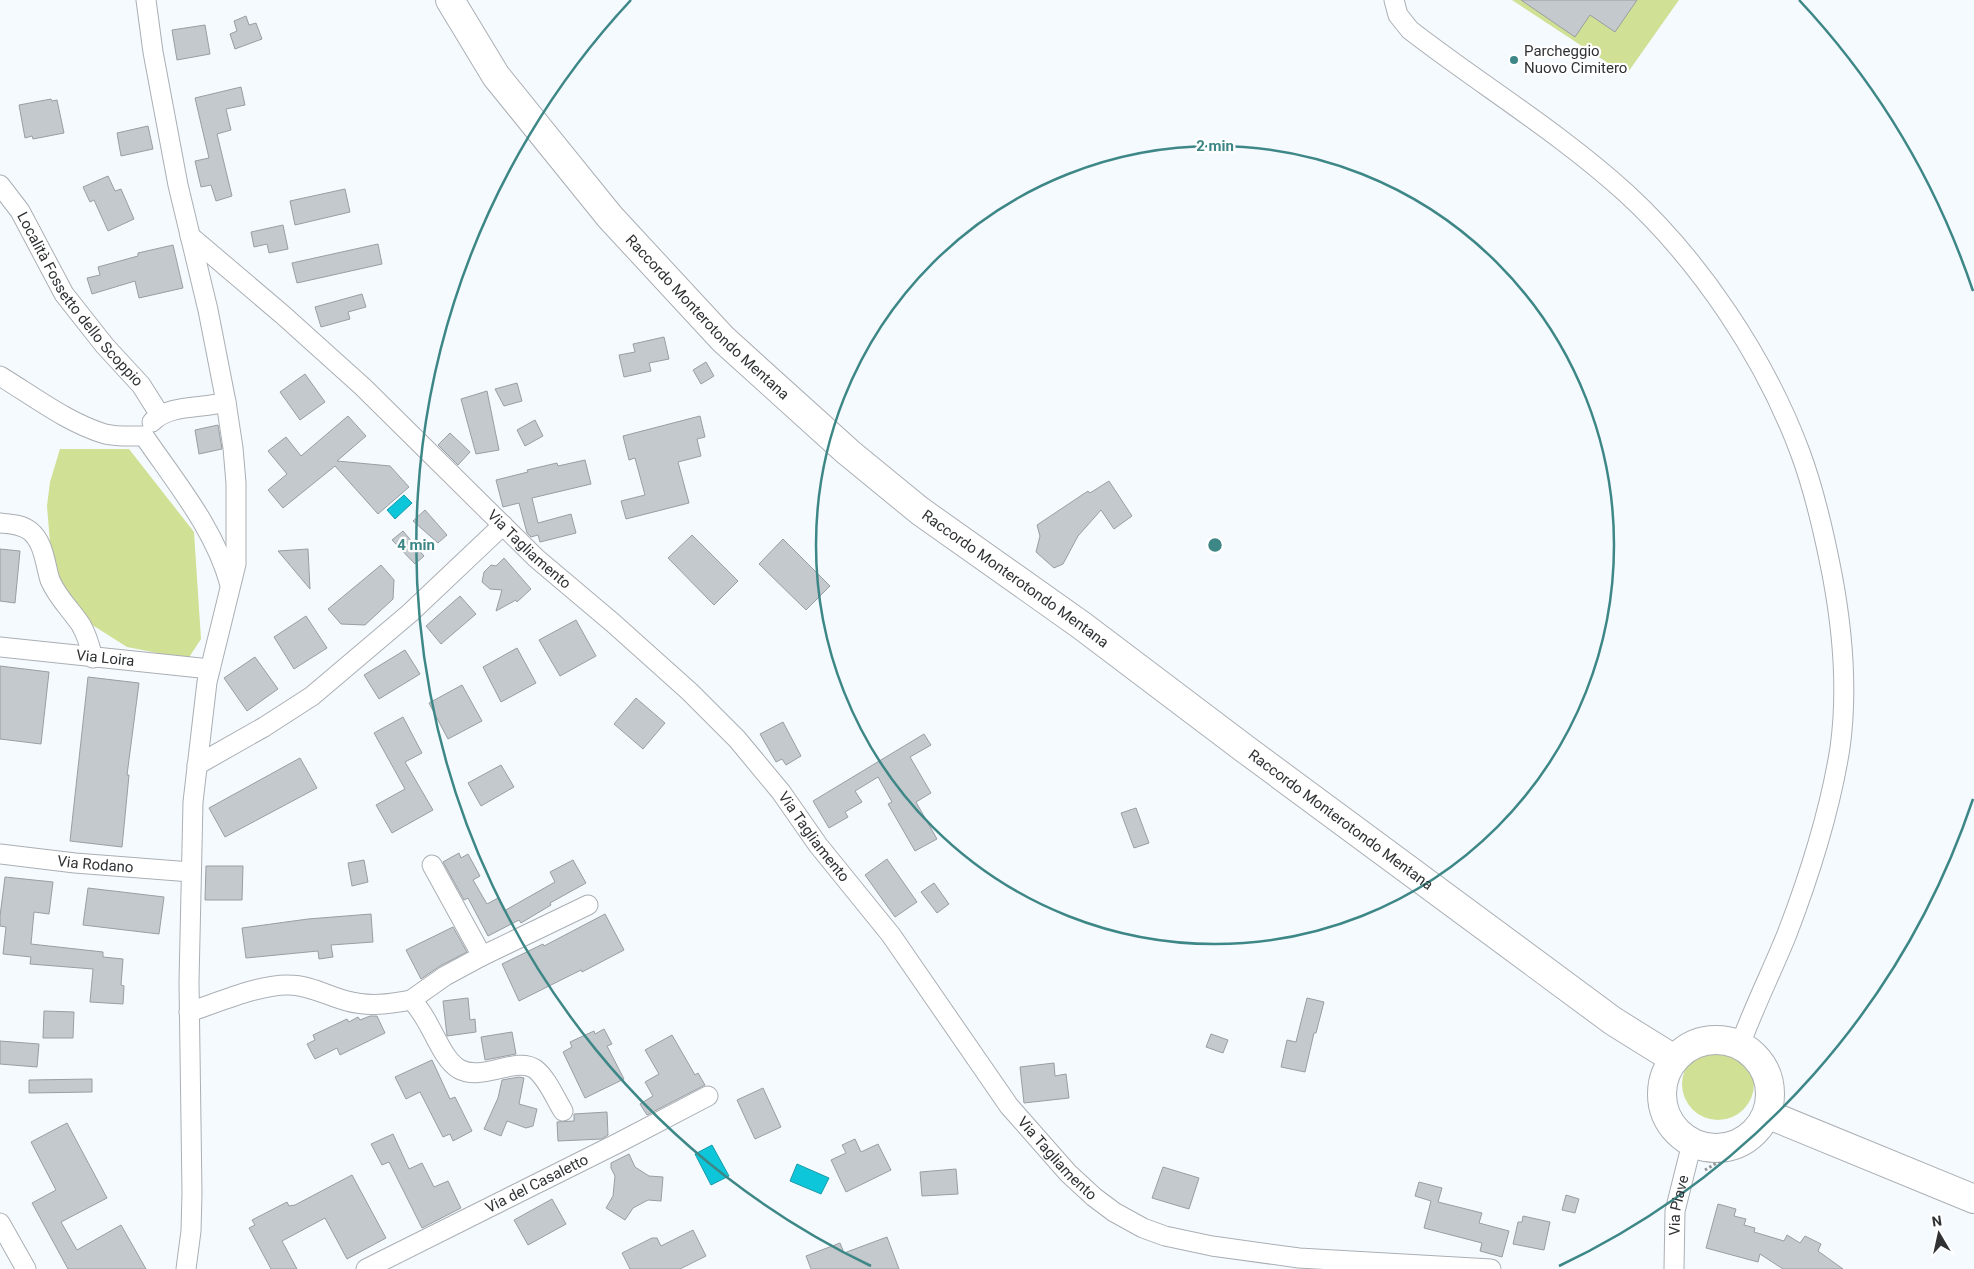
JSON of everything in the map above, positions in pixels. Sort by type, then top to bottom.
[{"type":"main road","name":"Raccordo Monterotondo Mentana","points":[[450,0],[496,76],[610,217],[728,343],[861,464],[925,515],[1081,625],[1245,749],[1613,1021],[1674,1059]]},
{"type":"main road","points":[[1723,1040],[1740,1045],[1754,1054],[1764,1067],[1770,1082],[1771,1098],[1767,1114],[1760,1127],[1749,1138],[1736,1145],[1722,1148],[1706,1148],[1692,1143],[1679,1134],[1669,1121],[1663,1106],[1662,1089],[1666,1073],[1674,1059],[1688,1047],[1705,1041],[1723,1040]]},
{"type":"main road","points":[[1767,1114],[1974,1199]]},
{"type":"street","points":[[146,0],[153,52],[178,185],[208,310],[226,402],[236,482],[236,564],[210,669],[192,817],[189,1012],[192,1193],[191,1231],[186,1269]]},
{"type":"street","points":[[1394,0],[1398,15],[1410,30],[1539,122],[1598,168],[1645,211],[1676,245],[1716,297],[1756,360],[1788,422],[1812,487],[1823,529],[1841,625],[1845,686],[1840,742],[1823,823],[1808,877],[1786,936],[1752,1012],[1740,1045]]},
{"type":"street","name":"Località Fossetto dello Scoppio","points":[[0,184],[20,210],[64,294],[105,346],[141,385],[160,415]]},
{"type":"street","name":"Via Tagliamento","points":[[190,236],[284,315],[363,387],[536,558],[613,623],[690,692],[737,739],[781,792],[818,845],[891,935],[1009,1106],[1068,1174],[1114,1212],[1138,1226],[1165,1236],[1233,1250],[1299,1258],[1491,1269]]},
{"type":"street","points":[[0,376],[60,412],[97,430],[116,436],[144,436]]},
{"type":"street","points":[[144,436],[150,424],[160,415],[175,409],[208,407],[226,402]]},
{"type":"street","points":[[144,436],[209,531],[220,552],[231,586]]},
{"type":"street","points":[[0,523],[18,525],[30,531],[39,542],[51,582],[64,604],[81,625],[93,658]]},
{"type":"street","points":[[197,765],[264,727],[312,696],[410,613],[503,526]]},
{"type":"street","name":"Via Loira","points":[[0,647],[210,669]]},
{"type":"street","name":"Via Rodano","points":[[0,854],[83,864],[191,872]]},
{"type":"street","points":[[432,865],[482,956]]},
{"type":"street","points":[[189,1012],[281,985],[304,987],[347,1001],[368,1005],[384,1005],[411,1000],[445,976],[482,956],[588,905]]},
{"type":"street","points":[[411,1000],[423,1012],[449,1059],[459,1069],[478,1073],[518,1066],[530,1067],[542,1076],[563,1111]]},
{"type":"street","name":"Via del Casaletto","points":[[366,1269],[708,1096]]},
{"type":"street","name":"Via Piave","points":[[1674,1269],[1675,1211],[1692,1143]]},
{"type":"street","points":[[0,1223],[26,1269]]},
{"type":"green space","points":[[1512,0],[1679,0],[1626,75]]},
{"type":"green space","points":[[60,449],[129,449],[194,532],[201,639],[188,659],[127,647],[86,621],[52,567],[47,506],[50,482]]},
{"type":"green space","points":[[1718,1048],[1738,1054],[1748,1064],[1754,1084],[1748,1104],[1738,1114],[1718,1120],[1698,1114],[1688,1104],[1682,1084],[1688,1064],[1698,1054]]},
{"type":"water","points":[[404,495],[412,503],[395,519],[387,510]]},
{"type":"water","points":[[712,1145],[729,1176],[711,1185],[695,1154]]},
{"type":"water","points":[[797,1164],[829,1178],[821,1194],[790,1181]]},
{"type":"building","points":[[1521,0],[1637,0],[1615,32],[1590,15],[1575,37]]},
{"type":"building","points":[[246,16],[249,25],[256,23],[262,39],[235,49],[230,34],[237,31],[234,21]]},
{"type":"building","points":[[205,25],[210,54],[177,60],[172,30]]},
{"type":"building","points":[[241,87],[245,105],[226,109],[231,130],[217,134],[232,196],[216,201],[211,185],[201,187],[195,161],[209,158],[195,98]]},
{"type":"building","points":[[51,99],[52,101],[57,100],[64,133],[33,139],[32,136],[25,138],[19,105]]},
{"type":"building","points":[[148,126],[153,149],[121,156],[117,133]]},
{"type":"building","points":[[108,176],[115,191],[121,189],[134,219],[108,231],[94,200],[90,202],[83,187]]},
{"type":"building","points":[[345,189],[350,212],[295,225],[290,201]]},
{"type":"building","points":[[283,225],[288,249],[269,253],[267,244],[254,247],[251,232]]},
{"type":"building","points":[[378,244],[382,264],[297,283],[292,263]]},
{"type":"building","points":[[173,245],[183,288],[139,298],[135,281],[92,294],[87,278],[100,275],[98,267],[138,256],[138,253]]},
{"type":"building","points":[[362,294],[366,307],[348,312],[350,319],[321,327],[315,307]]},
{"type":"building","points":[[664,337],[669,359],[649,363],[651,371],[624,377],[619,355],[635,352],[633,344]]},
{"type":"building","points":[[706,362],[714,376],[701,384],[693,370]]},
{"type":"building","points":[[305,374],[325,402],[300,420],[280,392]]},
{"type":"building","points":[[517,383],[522,401],[504,406],[495,389]]},
{"type":"building","points":[[487,391],[499,450],[476,454],[461,399]]},
{"type":"building","points":[[348,416],[366,436],[337,461],[390,466],[409,487],[378,514],[335,466],[283,508],[268,490],[287,474],[268,451],[286,437],[301,456]]},
{"type":"building","points":[[700,416],[705,437],[697,439],[701,456],[678,462],[689,503],[626,519],[621,501],[645,495],[635,458],[629,460],[623,436]]},
{"type":"building","points":[[535,420],[543,436],[525,446],[517,430]]},
{"type":"building","points":[[218,425],[222,449],[199,454],[195,430]]},
{"type":"building","points":[[450,433],[470,452],[458,465],[438,445]]},
{"type":"building","points":[[585,460],[591,484],[532,498],[538,523],[571,514],[576,533],[540,542],[538,535],[531,537],[527,533],[519,503],[503,507],[496,480],[557,463],[558,466]]},
{"type":"building","points":[[1109,481],[1132,516],[1114,529],[1101,510],[1078,536],[1063,564],[1054,568],[1036,552],[1040,536],[1037,525],[1088,491],[1090,493]]},
{"type":"building","points":[[425,510],[447,535],[438,543],[413,521]]},
{"type":"building","points":[[403,531],[424,556],[415,564],[392,540]]},
{"type":"building","points":[[692,535],[738,581],[714,605],[668,558]]},
{"type":"building","points":[[783,539],[830,586],[806,610],[759,564]]},
{"type":"building","points":[[0,549],[20,551],[15,603],[0,601]]},
{"type":"building","points":[[308,549],[310,589],[278,551]]},
{"type":"building","points":[[504,558],[531,589],[517,602],[516,600],[496,611],[502,590],[490,589],[482,582],[484,572],[491,565],[496,566]]},
{"type":"building","points":[[381,565],[394,580],[393,599],[365,625],[341,624],[328,609]]},
{"type":"building","points":[[460,596],[476,614],[441,644],[426,626]]},
{"type":"building","points":[[306,616],[327,648],[294,669],[274,637]]},
{"type":"building","points":[[576,620],[596,656],[560,676],[539,640]]},
{"type":"building","points":[[517,648],[536,683],[501,702],[483,667]]},
{"type":"building","points":[[405,650],[420,674],[379,699],[364,675]]},
{"type":"building","points":[[255,657],[278,689],[247,711],[224,678]]},
{"type":"building","points":[[0,666],[49,672],[41,744],[0,739]]},
{"type":"building","points":[[88,677],[139,683],[127,775],[129,775],[122,847],[70,841]]},
{"type":"building","points":[[462,685],[482,721],[448,739],[429,703]]},
{"type":"building","points":[[636,698],[665,723],[643,749],[614,724]]},
{"type":"building","points":[[403,717],[422,753],[405,762],[433,810],[392,833],[376,805],[405,789],[374,733]]},
{"type":"building","points":[[783,722],[801,756],[786,765],[782,759],[776,762],[760,734]]},
{"type":"building","points":[[924,734],[931,745],[910,757],[931,793],[916,802],[937,839],[915,851],[888,804],[892,802],[878,777],[855,791],[862,802],[845,812],[848,817],[829,828],[813,801]]},
{"type":"building","points":[[300,758],[317,788],[225,837],[209,808]]},
{"type":"building","points":[[501,765],[514,787],[481,806],[468,783]]},
{"type":"building","points":[[1136,808],[1149,843],[1134,848],[1121,813]]},
{"type":"building","points":[[459,853],[461,858],[468,854],[480,876],[473,880],[487,904],[498,898],[504,911],[555,882],[550,872],[573,860],[586,883],[550,903],[551,905],[521,923],[519,920],[488,936],[468,898],[464,900],[443,862]]},
{"type":"building","points":[[887,859],[917,902],[895,917],[865,875]]},
{"type":"building","points":[[364,860],[368,882],[352,886],[348,863]]},
{"type":"building","points":[[206,866],[243,866],[242,900],[205,900]]},
{"type":"building","points":[[5,877],[53,882],[49,914],[34,912],[31,944],[103,952],[103,957],[123,959],[121,985],[124,986],[123,1004],[90,1002],[93,969],[30,964],[31,957],[3,954],[6,927],[0,926],[0,916]]},
{"type":"building","points":[[934,883],[949,904],[937,913],[921,892]]},
{"type":"building","points":[[88,888],[164,897],[159,934],[83,925]]},
{"type":"building","points":[[371,914],[373,942],[331,945],[333,957],[319,959],[318,951],[246,958],[242,928],[308,919]]},
{"type":"building","points":[[605,914],[624,950],[519,1001],[502,964],[543,944],[544,946]]},
{"type":"building","points":[[453,927],[467,952],[440,966],[421,979],[406,950]]},
{"type":"building","points":[[468,998],[470,1020],[475,1019],[476,1032],[447,1036],[443,1001]]},
{"type":"building","points":[[1307,998],[1324,1002],[1316,1033],[1314,1033],[1305,1072],[1281,1067],[1287,1040],[1296,1042]]},
{"type":"building","points":[[44,1011],[74,1012],[73,1038],[43,1038]]},
{"type":"building","points":[[370,1016],[377,1016],[385,1033],[340,1055],[337,1048],[315,1059],[307,1044],[315,1040],[313,1035],[347,1019],[349,1022],[358,1017],[360,1020]]},
{"type":"building","points":[[604,1029],[612,1044],[607,1046],[624,1079],[585,1098],[563,1052],[572,1047],[570,1042],[594,1031],[595,1034]]},
{"type":"building","points":[[512,1032],[516,1054],[485,1060],[481,1037]]},
{"type":"building","points":[[1211,1034],[1228,1040],[1223,1053],[1206,1047]]},
{"type":"building","points":[[672,1035],[695,1075],[698,1073],[705,1085],[647,1115],[640,1104],[653,1096],[645,1082],[659,1074],[645,1050]]},
{"type":"building","points":[[0,1041],[39,1044],[37,1067],[0,1064]]},
{"type":"building","points":[[432,1060],[450,1099],[455,1097],[472,1131],[453,1141],[450,1134],[443,1137],[420,1092],[406,1099],[395,1077]]},
{"type":"building","points":[[1054,1063],[1055,1076],[1066,1074],[1069,1098],[1024,1103],[1020,1067]]},
{"type":"building","points":[[524,1078],[519,1104],[537,1109],[533,1126],[526,1128],[507,1121],[501,1136],[484,1129],[498,1098],[502,1080]]},
{"type":"building","points":[[92,1079],[92,1092],[29,1093],[29,1080]]},
{"type":"building","points":[[763,1088],[781,1127],[755,1139],[737,1100]]},
{"type":"building","points":[[607,1112],[608,1135],[602,1139],[558,1141],[557,1122],[574,1121],[574,1114]]},
{"type":"building","points":[[67,1123],[107,1198],[61,1222],[77,1250],[121,1225],[146,1269],[68,1269],[32,1203],[56,1190],[31,1142]]},
{"type":"building","points":[[393,1134],[409,1169],[422,1163],[434,1187],[448,1181],[461,1208],[422,1228],[389,1162],[382,1165],[371,1144]]},
{"type":"building","points":[[855,1139],[861,1152],[878,1144],[891,1170],[846,1192],[831,1160],[846,1153],[842,1145]]},
{"type":"building","points":[[629,1154],[635,1167],[649,1176],[663,1177],[661,1201],[648,1200],[633,1208],[625,1220],[606,1208],[613,1196],[615,1176],[611,1163]]},
{"type":"building","points":[[1163,1167],[1199,1178],[1189,1209],[1152,1198]]},
{"type":"building","points":[[956,1169],[958,1194],[922,1196],[920,1172]]},
{"type":"building","points":[[352,1175],[386,1238],[347,1259],[325,1218],[282,1241],[297,1269],[271,1269],[249,1228],[255,1225],[252,1220],[287,1202],[289,1206],[295,1205]]},
{"type":"building","points":[[1419,1182],[1442,1188],[1438,1202],[1482,1213],[1479,1223],[1509,1231],[1502,1257],[1480,1251],[1482,1243],[1424,1228],[1431,1201],[1415,1196]]},
{"type":"building","points":[[1566,1195],[1579,1199],[1575,1213],[1562,1210]]},
{"type":"building","points":[[552,1199],[566,1224],[528,1245],[514,1220]]},
{"type":"building","points":[[1718,1204],[1736,1209],[1734,1216],[1746,1219],[1744,1225],[1755,1228],[1754,1232],[1784,1241],[1787,1235],[1800,1243],[1805,1236],[1821,1244],[1818,1251],[1843,1269],[1783,1269],[1760,1254],[1758,1262],[1706,1248]]},
{"type":"building","points":[[1523,1216],[1550,1222],[1544,1250],[1513,1244],[1518,1222],[1522,1222]]},
{"type":"building","points":[[693,1230],[706,1256],[680,1269],[630,1269],[622,1253],[652,1238],[657,1238],[661,1246]]},
{"type":"building","points":[[887,1237],[899,1269],[811,1269],[806,1256],[840,1243],[844,1253]]},
{"type":"place","name":"Parcheggio Nuovo Cimitero","points":[[1514,60]]}]
